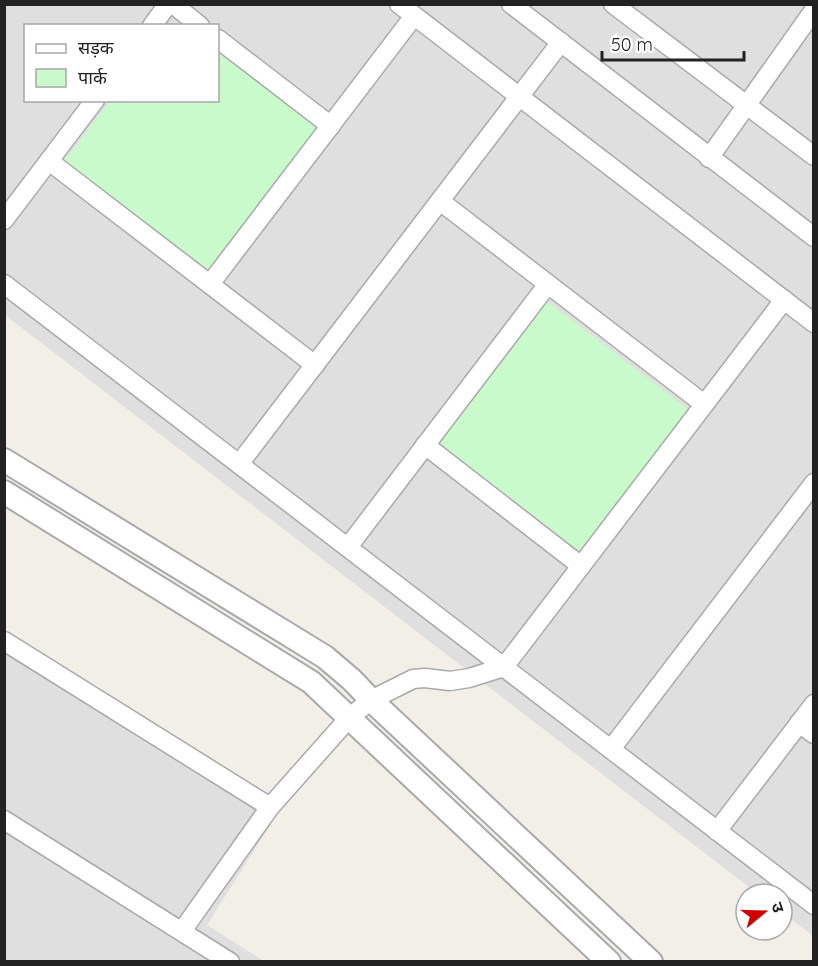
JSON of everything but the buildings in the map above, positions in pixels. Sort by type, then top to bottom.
[{"type":"street","points":[[154,24],[171,4],[197,24]]},
{"type":"street","points":[[399,4],[813,323]]},
{"type":"street","points":[[511,4],[813,237]]},
{"type":"street","points":[[613,4],[813,156]]},
{"type":"street","points":[[709,158],[813,10]]},
{"type":"street","points":[[210,285],[414,16]]},
{"type":"street","points":[[219,40],[331,126]]},
{"type":"street","points":[[239,464],[561,42]]},
{"type":"street","points":[[4,220],[94,102]]},
{"type":"street","points":[[50,161],[315,365]]},
{"type":"street","points":[[440,201],[704,404]]},
{"type":"street","points":[[4,284],[813,905]]},
{"type":"street","points":[[348,547],[548,284]]},
{"type":"street","points":[[182,931],[270,807],[349,718],[371,700],[413,679],[450,681],[469,678],[504,667],[783,300]]},
{"type":"street","points":[[425,445],[581,566]]},
{"type":"street","points":[[4,460],[325,657],[651,962]]},
{"type":"street","points":[[611,749],[813,483]]},
{"type":"street","points":[[4,492],[310,682],[609,962]]},
{"type":"street","points":[[4,641],[270,807]]},
{"type":"street","points":[[717,831],[806,729],[813,704]]},
{"type":"street","points":[[5,821],[230,962]]},
{"type":"shaded area","points":[[4,5],[813,5],[813,936],[794,921],[794,882],[742,882],[5,315]]},
{"type":"shaded area","points":[[4,641],[277,814],[207,925],[264,961],[5,961]]},
{"type":"green space","points":[[219,53],[317,128],[207,271],[64,161],[109,102],[219,102]]},
{"type":"green space","points":[[547,301],[689,410],[581,552],[439,443]]}]
